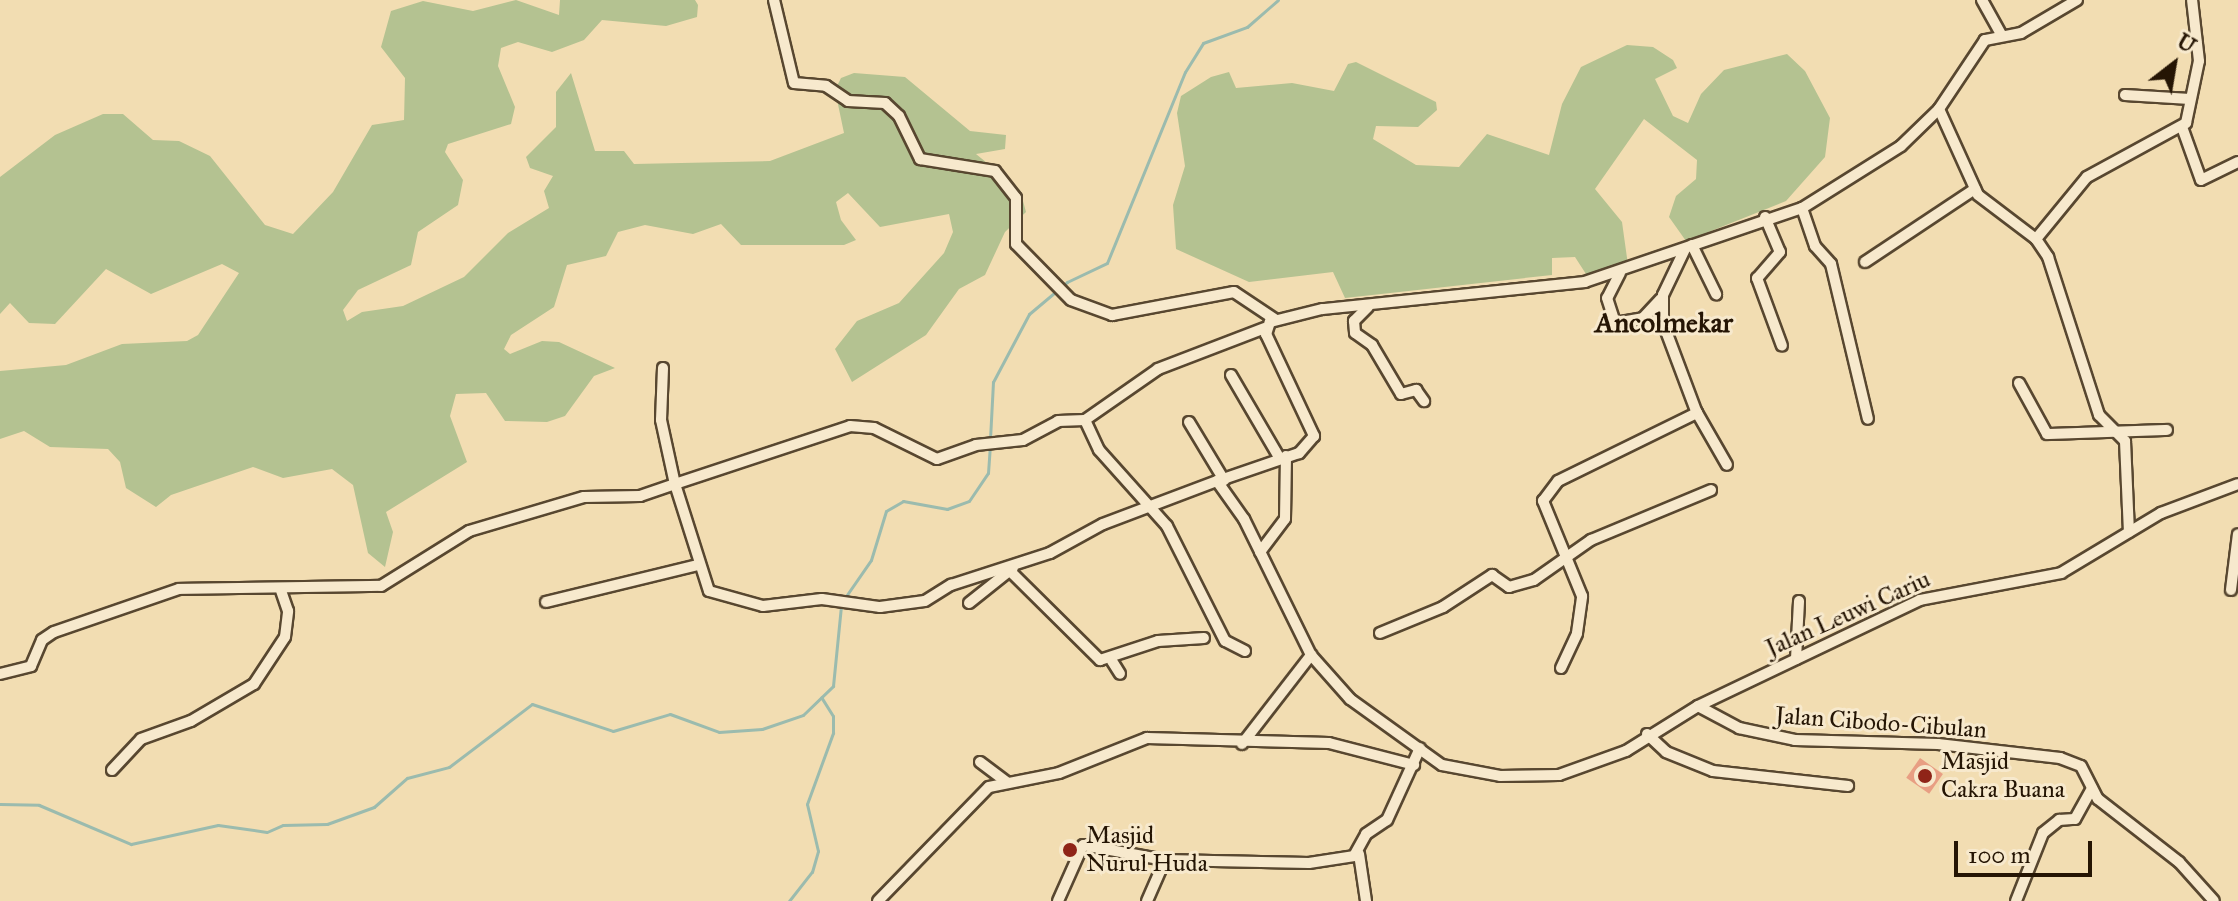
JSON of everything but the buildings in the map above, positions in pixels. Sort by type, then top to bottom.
[{"type":"street","points":[[774,0],[796,85],[821,84],[848,101],[885,103],[920,159],[995,171],[1016,198],[1016,244],[1071,300],[1112,315],[1234,292],[1276,320]]},
{"type":"street","points":[[1982,0],[2002,36]]},
{"type":"street","points":[[0,674],[31,666],[45,637],[179,589],[281,591],[381,586],[490,522],[584,497],[640,496],[850,426],[874,428],[937,459],[985,443],[1003,443],[1058,421],[1085,420],[1158,369],[1265,328],[1276,320],[1620,273],[1765,217],[1802,208],[1856,179],[1939,109],[1985,40],[2021,33],[2077,0]]},
{"type":"street","points":[[2192,0],[2199,61],[2182,127],[2201,180],[2238,162]]},
{"type":"street","points":[[2125,95],[2190,99]]},
{"type":"street","points":[[1939,109],[1975,189],[1990,207],[2036,239],[2072,314],[2108,429],[2125,441],[2129,532]]},
{"type":"street","points":[[2036,239],[2087,177],[2182,127]]},
{"type":"street","points":[[1865,262],[1975,189]]},
{"type":"street","points":[[1802,208],[1815,246],[1831,264],[1868,419]]},
{"type":"street","points":[[1765,217],[1780,252],[1757,278],[1782,346]]},
{"type":"street","points":[[1689,246],[1716,294]]},
{"type":"street","points":[[1620,273],[1607,298],[1618,324],[1643,318],[1663,295],[1689,246]]},
{"type":"street","points":[[1663,295],[1663,323],[1697,413],[1727,465]]},
{"type":"street","points":[[1368,307],[1354,321],[1355,333],[1372,345],[1401,394],[1416,390],[1424,401]]},
{"type":"street","points":[[663,368],[661,420],[675,484],[698,565],[709,591],[750,604],[832,600],[847,605],[905,606],[1013,568],[1152,506],[1308,446],[1315,430],[1265,328]]},
{"type":"street","points":[[1231,375],[1283,456],[1285,519],[1260,552]]},
{"type":"street","points":[[2019,383],[2045,433],[2108,429],[2167,430]]},
{"type":"street","points":[[1561,668],[1577,633],[1582,596],[1567,557],[1541,506],[1552,487],[1697,413]]},
{"type":"street","points":[[1085,420],[1099,450],[1152,506],[1225,641],[1245,651]]},
{"type":"street","points":[[1189,422],[1260,552],[1311,655],[1350,699],[1442,765],[1532,779],[1594,765],[1698,706]]},
{"type":"street","name":"Jalan Leuwi Cariu","points":[[1698,706],[1927,598],[2061,573],[2190,500],[2238,484]]},
{"type":"street","points":[[1380,633],[1443,607],[1492,575],[1511,587],[1545,574],[1591,540],[1711,490]]},
{"type":"street","points":[[2231,590],[2238,534]]},
{"type":"street","points":[[546,602],[698,565]]},
{"type":"street","points":[[969,603],[1013,568]]},
{"type":"street","points":[[1013,568],[1091,653],[1112,661],[1120,674]]},
{"type":"street","points":[[112,770],[141,739],[191,721],[254,684],[285,637],[288,611],[281,591]]},
{"type":"street","points":[[1796,659],[1799,601]]},
{"type":"street","points":[[1112,661],[1158,641],[1204,638]]},
{"type":"street","points":[[1242,744],[1311,655]]},
{"type":"street","name":"Jalan Cibodo-Cibulan","points":[[1698,706],[1739,728],[1795,740],[1938,744],[2060,758],[2081,766],[2092,788],[2179,862],[2214,901]]},
{"type":"street","points":[[1647,734],[1666,752],[1713,771],[1848,786]]},
{"type":"street","points":[[878,901],[984,790],[1059,773],[1159,736],[1242,744],[1338,744],[1414,765]]},
{"type":"street","points":[[1366,901],[1359,854],[1366,834],[1385,823],[1420,748]]},
{"type":"street","points":[[980,762],[1008,783]]},
{"type":"street","points":[[2016,901],[2043,833],[2059,820],[2075,819],[2092,788]]},
{"type":"street","points":[[1058,901],[1083,845],[1165,860],[1309,863],[1359,854]]},
{"type":"street","points":[[1147,901],[1165,860]]},
{"type":"green space","points":[[516,0],[559,15],[560,0],[695,0],[698,5],[697,17],[666,26],[602,20],[584,40],[552,52],[518,42],[501,48],[498,66],[515,107],[511,124],[448,144],[445,152],[463,180],[458,205],[418,232],[411,265],[358,290],[343,310],[347,321],[362,312],[403,306],[464,277],[508,233],[549,208],[544,191],[553,176],[530,168],[526,157],[556,127],[556,92],[571,73],[595,151],[624,151],[634,164],[770,161],[844,133],[835,90],[841,78],[854,73],[905,77],[970,131],[1006,135],[1005,149],[976,154],[1020,190],[1026,212],[1005,232],[985,275],[959,289],[926,335],[852,382],[835,349],[857,321],[899,303],[944,253],[953,232],[949,214],[880,227],[848,193],[836,202],[841,220],[856,240],[844,245],[741,245],[721,224],[693,234],[645,225],[618,232],[606,256],[567,265],[554,307],[511,335],[504,349],[510,354],[542,341],[559,342],[615,368],[594,376],[565,416],[547,422],[505,421],[486,393],[456,394],[450,416],[467,462],[386,512],[393,532],[385,567],[368,553],[353,485],[332,469],[283,478],[253,467],[171,495],[156,507],[126,488],[120,462],[108,449],[50,447],[24,431],[0,439],[0,371],[66,365],[122,344],[187,341],[198,335],[239,273],[222,264],[151,294],[106,269],[55,324],[29,323],[10,303],[0,314],[0,177],[55,135],[103,114],[123,114],[153,140],[179,141],[210,156],[265,225],[293,234],[333,192],[372,125],[404,120],[405,78],[381,47],[391,11],[423,1],[473,11]]},
{"type":"green space","points":[[1627,45],[1653,47],[1673,60],[1677,68],[1655,79],[1673,116],[1688,123],[1701,94],[1724,70],[1787,54],[1805,71],[1830,118],[1825,157],[1786,201],[1686,241],[1669,217],[1676,196],[1696,179],[1697,160],[1644,119],[1595,189],[1622,222],[1628,265],[1586,274],[1575,257],[1552,258],[1552,275],[1345,298],[1333,272],[1249,282],[1176,249],[1173,205],[1185,166],[1177,113],[1181,96],[1211,77],[1229,72],[1236,88],[1292,83],[1334,91],[1348,64],[1356,62],[1436,102],[1437,110],[1418,127],[1376,126],[1373,139],[1416,165],[1459,167],[1487,134],[1549,155],[1562,104],[1581,67]]},
{"type":"waterway","points":[[990,439],[993,382],[1029,314],[1067,282],[1107,263],[1185,72],[1203,43],[1247,27],[1278,0]]},
{"type":"waterway","points":[[844,599],[871,560],[886,511],[903,501],[947,509],[969,501],[988,473],[990,446]]},
{"type":"waterway","points":[[0,804],[39,805],[131,844],[218,825],[267,832],[283,825],[327,824],[374,807],[407,778],[449,767],[532,704],[613,731],[670,714],[719,732],[762,729],[803,715],[833,686],[841,606]]},
{"type":"waterway","points":[[789,901],[812,872],[818,851],[807,804],[833,733],[833,716],[821,697]]},
{"type":"place","name":"Masjid Cakra Buana","points":[[1925,776]]},
{"type":"place","name":"Masjid Nurul Huda","points":[[1070,850]]},
{"type":"district","name":"Ancolmekar","points":[[1664,323]]}]
